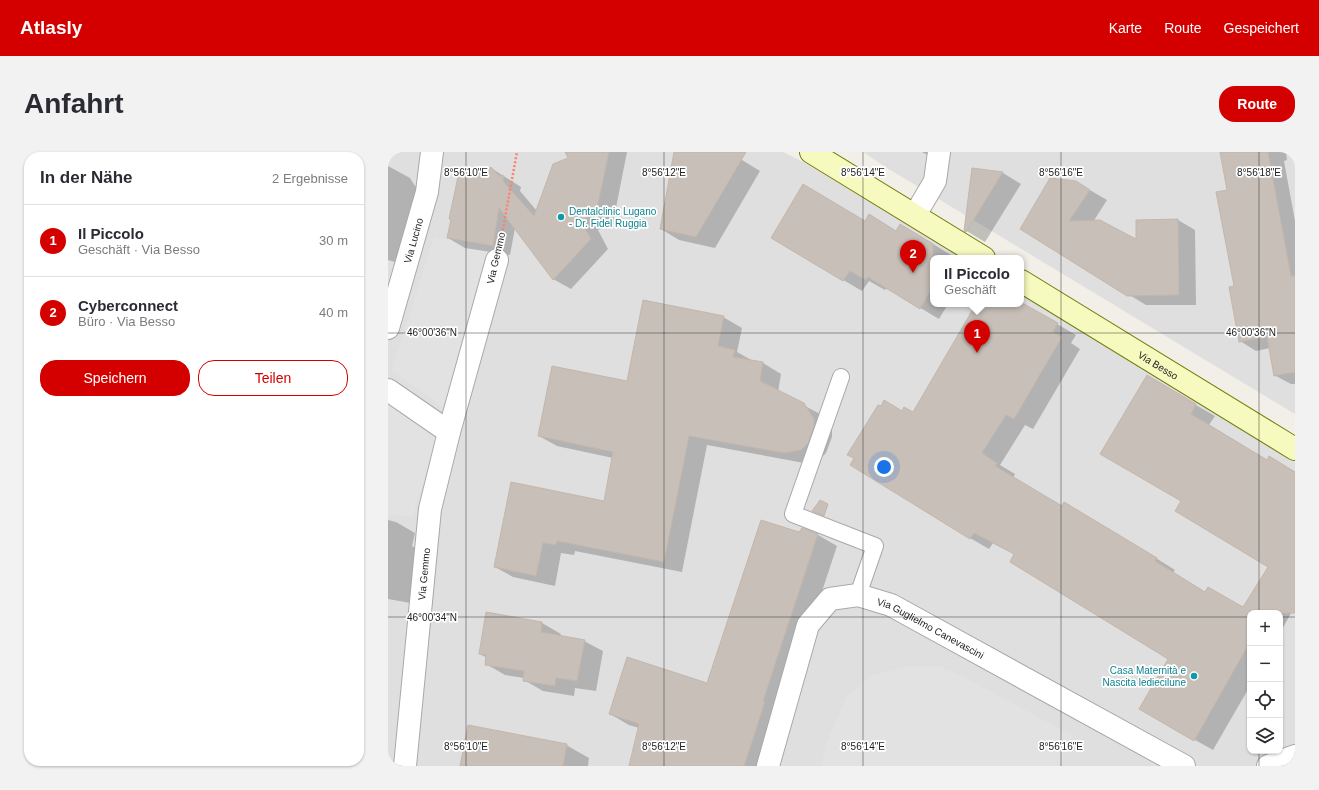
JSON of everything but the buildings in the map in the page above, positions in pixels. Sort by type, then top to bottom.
[{"type":"main road","points":[[811,152],[979,255]]},
{"type":"main road","name":"Via Besso","points":[[1024,283],[1295,449]]},
{"type":"street","name":"Via Lucino","points":[[388,328],[427,192],[432,152]]},
{"type":"street","points":[[915,215],[935,181],[939,152]]},
{"type":"street","name":"Via Gemmo","points":[[405,766],[430,510],[449,432],[497,260]]},
{"type":"street","points":[[388,390],[449,432]]},
{"type":"street","name":"Via Guglielmo Canevascini","points":[[768,766],[808,625],[830,599],[858,595],[891,605],[1184,766]]},
{"type":"street","points":[[1268,766],[1295,756]]},
{"type":"lane","points":[[840,377],[793,514],[875,546],[858,595]]},
{"type":"path","name":"Via Gemmo","points":[[497,260],[517,152]]},
{"type":"shaded area","points":[[388,152],[783,152],[803,162],[959,255],[930,255],[930,307],[1024,307],[1024,294],[1295,457],[1295,766],[388,766]]},
{"type":"shaded area","points":[[863,152],[1295,152],[1295,414],[887,168]]},
{"type":"shaded area","points":[[434,237],[492,248],[445,409],[392,370]]},
{"type":"shaded area","points":[[388,400],[437,434],[413,517],[388,514]]},
{"type":"shaded area","points":[[938,666],[960,675],[1073,736],[1060,766],[821,766],[827,741],[848,695],[873,675],[907,667]]},
{"type":"place","name":"Dentalclinic Lugano - Dr. Fidel Ruggia","points":[[561,217]]},
{"type":"place","name":"Cyberconnect","points":[[913,273]]},
{"type":"place","name":"Il Piccolo","points":[[977,353]]},
{"type":"place","name":"Casa Maternità e Nascita lediecilune","points":[[1194,676]]}]
